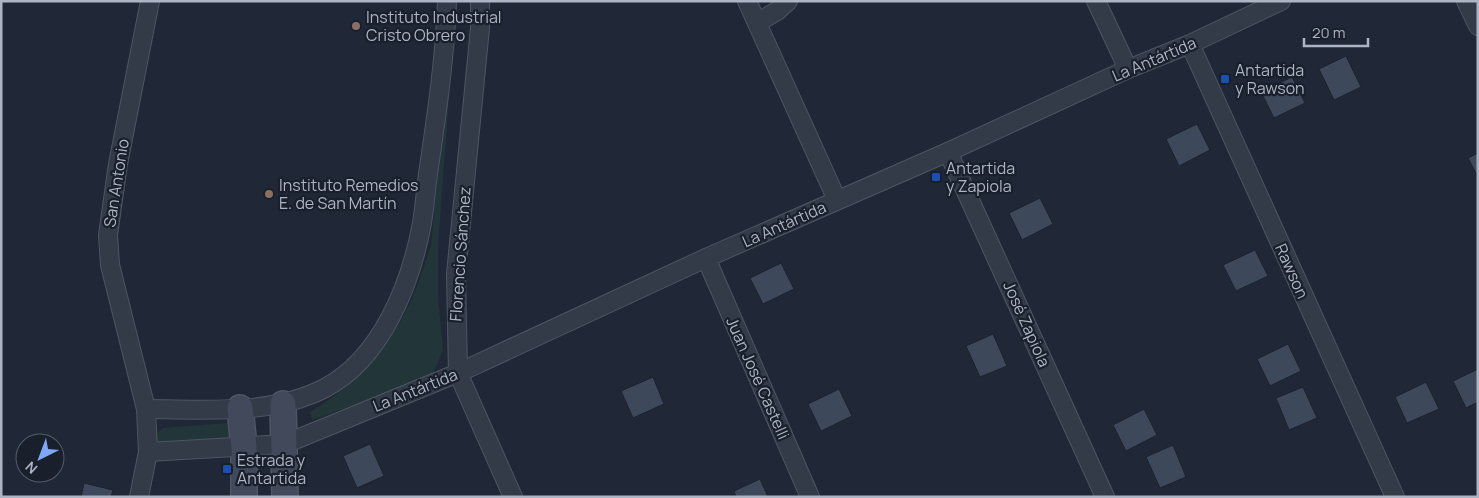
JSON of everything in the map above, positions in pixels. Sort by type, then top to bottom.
[{"type":"main road","points":[[283,404],[285,497]]},
{"type":"main road","points":[[240,408],[244,448],[244,497]]},
{"type":"street","name":"San Antonio","points":[[139,497],[148,452],[146,409],[110,264],[108,235],[118,164],[150,1]]},
{"type":"street","points":[[146,409],[240,408],[283,404],[325,388],[350,371],[368,350],[389,321],[407,277],[422,224],[436,119],[447,1]]},
{"type":"street","name":"Florencio Sánchez","points":[[480,1],[480,28],[456,274],[455,330],[458,373],[513,497]]},
{"type":"street","points":[[748,1],[837,200]]},
{"type":"street","points":[[757,23],[777,11],[788,1]]},
{"type":"street","points":[[1096,1],[1128,70]]},
{"type":"street","name":"La Antártida","points":[[148,452],[244,448],[285,444],[458,373],[706,258],[1190,44],[1281,1]]},
{"type":"street","points":[[1466,1],[1478,26]]},
{"type":"street","name":"Rawson","points":[[1190,44],[1395,497]]},
{"type":"street","name":"José Zapiola","points":[[948,152],[1105,497]]},
{"type":"street","name":"Juan José Castelli","points":[[706,258],[810,497]]},
{"type":"green space","points":[[454,1],[455,18],[438,245],[438,297],[443,350],[433,374],[419,382],[312,420],[310,412],[325,403],[354,380],[390,338],[400,323],[415,292],[431,246]]},
{"type":"green space","points":[[230,424],[231,437],[229,438],[164,444],[159,442],[156,435],[163,428]]},
{"type":"building","points":[[1346,56],[1361,87],[1334,100],[1319,69]]},
{"type":"building","points":[[1292,77],[1305,103],[1274,118],[1261,92]]},
{"type":"building","points":[[1197,124],[1210,150],[1179,166],[1166,139]]},
{"type":"building","points":[[1478,153],[1478,177],[1468,158]]},
{"type":"building","points":[[1040,198],[1053,224],[1022,240],[1009,213]]},
{"type":"building","points":[[1255,250],[1268,276],[1236,291],[1223,265]]},
{"type":"building","points":[[781,263],[794,289],[763,304],[750,278]]},
{"type":"building","points":[[993,334],[1007,366],[980,377],[966,346]]},
{"type":"building","points":[[1288,344],[1301,371],[1270,386],[1257,359]]},
{"type":"building","points":[[1478,369],[1478,402],[1466,408],[1453,381]]},
{"type":"building","points":[[653,377],[664,404],[633,418],[621,391]]},
{"type":"building","points":[[1426,382],[1439,409],[1407,423],[1395,397]]},
{"type":"building","points":[[1303,387],[1317,418],[1289,430],[1276,398]]},
{"type":"building","points":[[839,389],[852,416],[821,431],[808,404]]},
{"type":"building","points":[[1144,409],[1157,435],[1126,451],[1113,425]]},
{"type":"building","points":[[370,444],[384,476],[357,488],[343,456]]},
{"type":"building","points":[[1173,445],[1186,477],[1160,488],[1146,457]]},
{"type":"building","points":[[760,479],[768,497],[736,497],[734,491]]},
{"type":"building","points":[[84,483],[113,490],[111,497],[81,497]]},
{"type":"place","name":"Instituto Industrial Cristo Obrero","points":[[356,26]]},
{"type":"place","name":"Antartida y Rawson","points":[[1225,79]]},
{"type":"place","name":"Antartida y Zapiola","points":[[936,177]]},
{"type":"place","name":"Instituto Remedios E. de San Martín","points":[[269,194]]},
{"type":"place","name":"Estrada y Antartida","points":[[227,469]]}]
